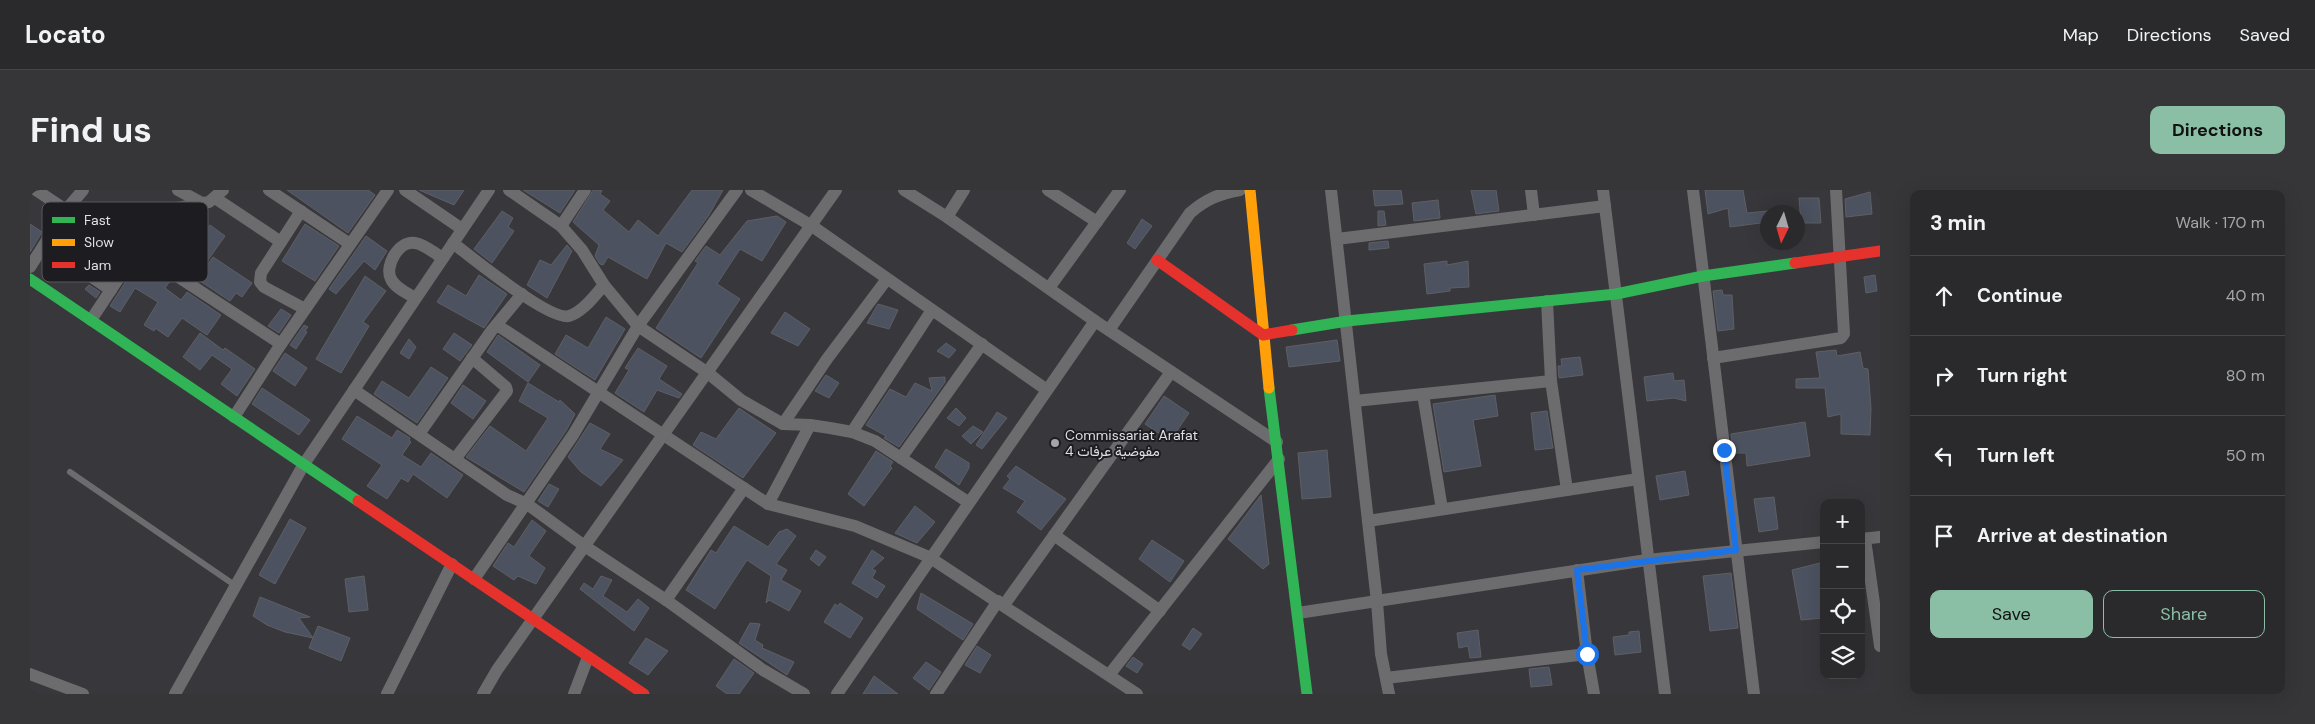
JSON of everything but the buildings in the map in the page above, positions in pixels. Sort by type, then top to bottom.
[{"type":"street","points":[[36,190],[54,202]]},
{"type":"street","points":[[73,202],[83,190]]},
{"type":"street","points":[[178,190],[200,202]]},
{"type":"street","points":[[269,190],[350,244]]},
{"type":"street","points":[[234,417],[281,344],[388,190]]},
{"type":"street","points":[[405,190],[462,229]]},
{"type":"street","points":[[175,694],[304,464],[489,190]]},
{"type":"street","points":[[509,190],[561,226],[582,250],[604,286],[638,326],[708,373],[754,408],[784,424],[810,425],[852,432],[874,441],[968,502]]},
{"type":"street","points":[[561,226],[585,190]]},
{"type":"street","points":[[474,579],[527,504],[600,394],[638,326],[737,190]]},
{"type":"street","points":[[751,190],[812,226],[1047,390]]},
{"type":"street","points":[[483,694],[497,670],[586,547],[836,190]]},
{"type":"street","points":[[904,190],[947,216],[1095,321],[1277,442]]},
{"type":"street","points":[[947,216],[964,190]]},
{"type":"street","points":[[1048,190],[1097,222]]},
{"type":"street","points":[[1049,288],[1120,190]]},
{"type":"street","points":[[1109,330],[1190,213],[1204,200],[1240,190]]},
{"type":"street","points":[[1250,190],[1263,335],[1307,694]]},
{"type":"street","points":[[1331,190],[1347,320],[1377,602],[1379,640],[1389,694]]},
{"type":"street","points":[[1531,190],[1534,215]]},
{"type":"street","points":[[1602,190],[1665,694]]},
{"type":"street","points":[[1693,190],[1754,694]]},
{"type":"street","points":[[1713,358],[1841,338],[1845,328],[1836,190]]},
{"type":"street","points":[[204,202],[219,194],[281,242]]},
{"type":"street","points":[[1337,239],[1605,206]]},
{"type":"street","points":[[302,212],[261,273],[260,282],[264,287],[305,309]]},
{"type":"street","points":[[415,298],[395,285],[390,278],[388,269],[394,256],[408,242],[417,243],[443,258]]},
{"type":"street","points":[[453,243],[522,294],[556,315],[569,316],[580,309],[604,286]]},
{"type":"street","points":[[30,267],[42,249]]},
{"type":"street","points":[[1157,260],[1263,335],[1347,320],[1616,294],[1703,276],[1880,252]]},
{"type":"street","points":[[30,279],[644,694]]},
{"type":"street","points":[[784,424],[827,360],[887,279]]},
{"type":"street","points":[[99,282],[111,290]]},
{"type":"street","points":[[91,320],[116,282]]},
{"type":"street","points":[[186,282],[281,344]]},
{"type":"street","points":[[419,434],[472,358],[522,294]]},
{"type":"street","points":[[1547,301],[1551,381],[1567,490]]},
{"type":"street","points":[[852,432],[932,310]]},
{"type":"street","points":[[836,694],[1095,321]]},
{"type":"street","points":[[497,325],[768,504],[855,526],[930,557],[1137,694]]},
{"type":"street","points":[[901,458],[982,344]]},
{"type":"street","points":[[455,459],[507,391],[506,387],[472,358]]},
{"type":"street","points":[[936,694],[1172,372]]},
{"type":"street","points":[[1355,401],[1551,381]]},
{"type":"street","points":[[354,390],[507,495],[527,504],[763,670],[804,694]]},
{"type":"street","points":[[1423,394],[1442,509]]},
{"type":"street","points":[[768,504],[810,425]]},
{"type":"street","points":[[1109,675],[1278,459]]},
{"type":"street","points":[[1368,521],[1638,479]]},
{"type":"street","points":[[666,600],[744,488]]},
{"type":"street","points":[[1054,535],[1160,611]]},
{"type":"street","points":[[1865,539],[1880,537]]},
{"type":"street","points":[[1298,613],[1647,560],[1820,542]]},
{"type":"street","points":[[1864,544],[1880,646]]},
{"type":"street","points":[[387,694],[452,564]]},
{"type":"street","points":[[1577,570],[1587,654],[1594,694]]},
{"type":"street","points":[[1386,678],[1587,654]]},
{"type":"street","points":[[574,694],[588,656]]},
{"type":"street","points":[[30,674],[83,694]]},
{"type":"lane","points":[[70,472],[236,586]]},
{"type":"traffic: fast","points":[[1292,330],[1347,321],[1616,294],[1703,276],[1795,263]]},
{"type":"traffic: fast","points":[[30,279],[358,501]]},
{"type":"traffic: fast","points":[[1269,388],[1307,694]]},
{"type":"traffic: slow","points":[[1250,190],[1269,388]]},
{"type":"traffic: jam","points":[[1795,263],[1880,251]]},
{"type":"traffic: jam","points":[[1157,260],[1263,335],[1292,330]]},
{"type":"traffic: jam","points":[[358,501],[644,694]]},
{"type":"place","name":"Commissariat Arafat 4 مفوضية عرفات","points":[[1055,443]]},
{"type":"route","points":[[1587,654],[1577,570],[1736,550],[1724,450]]}]
